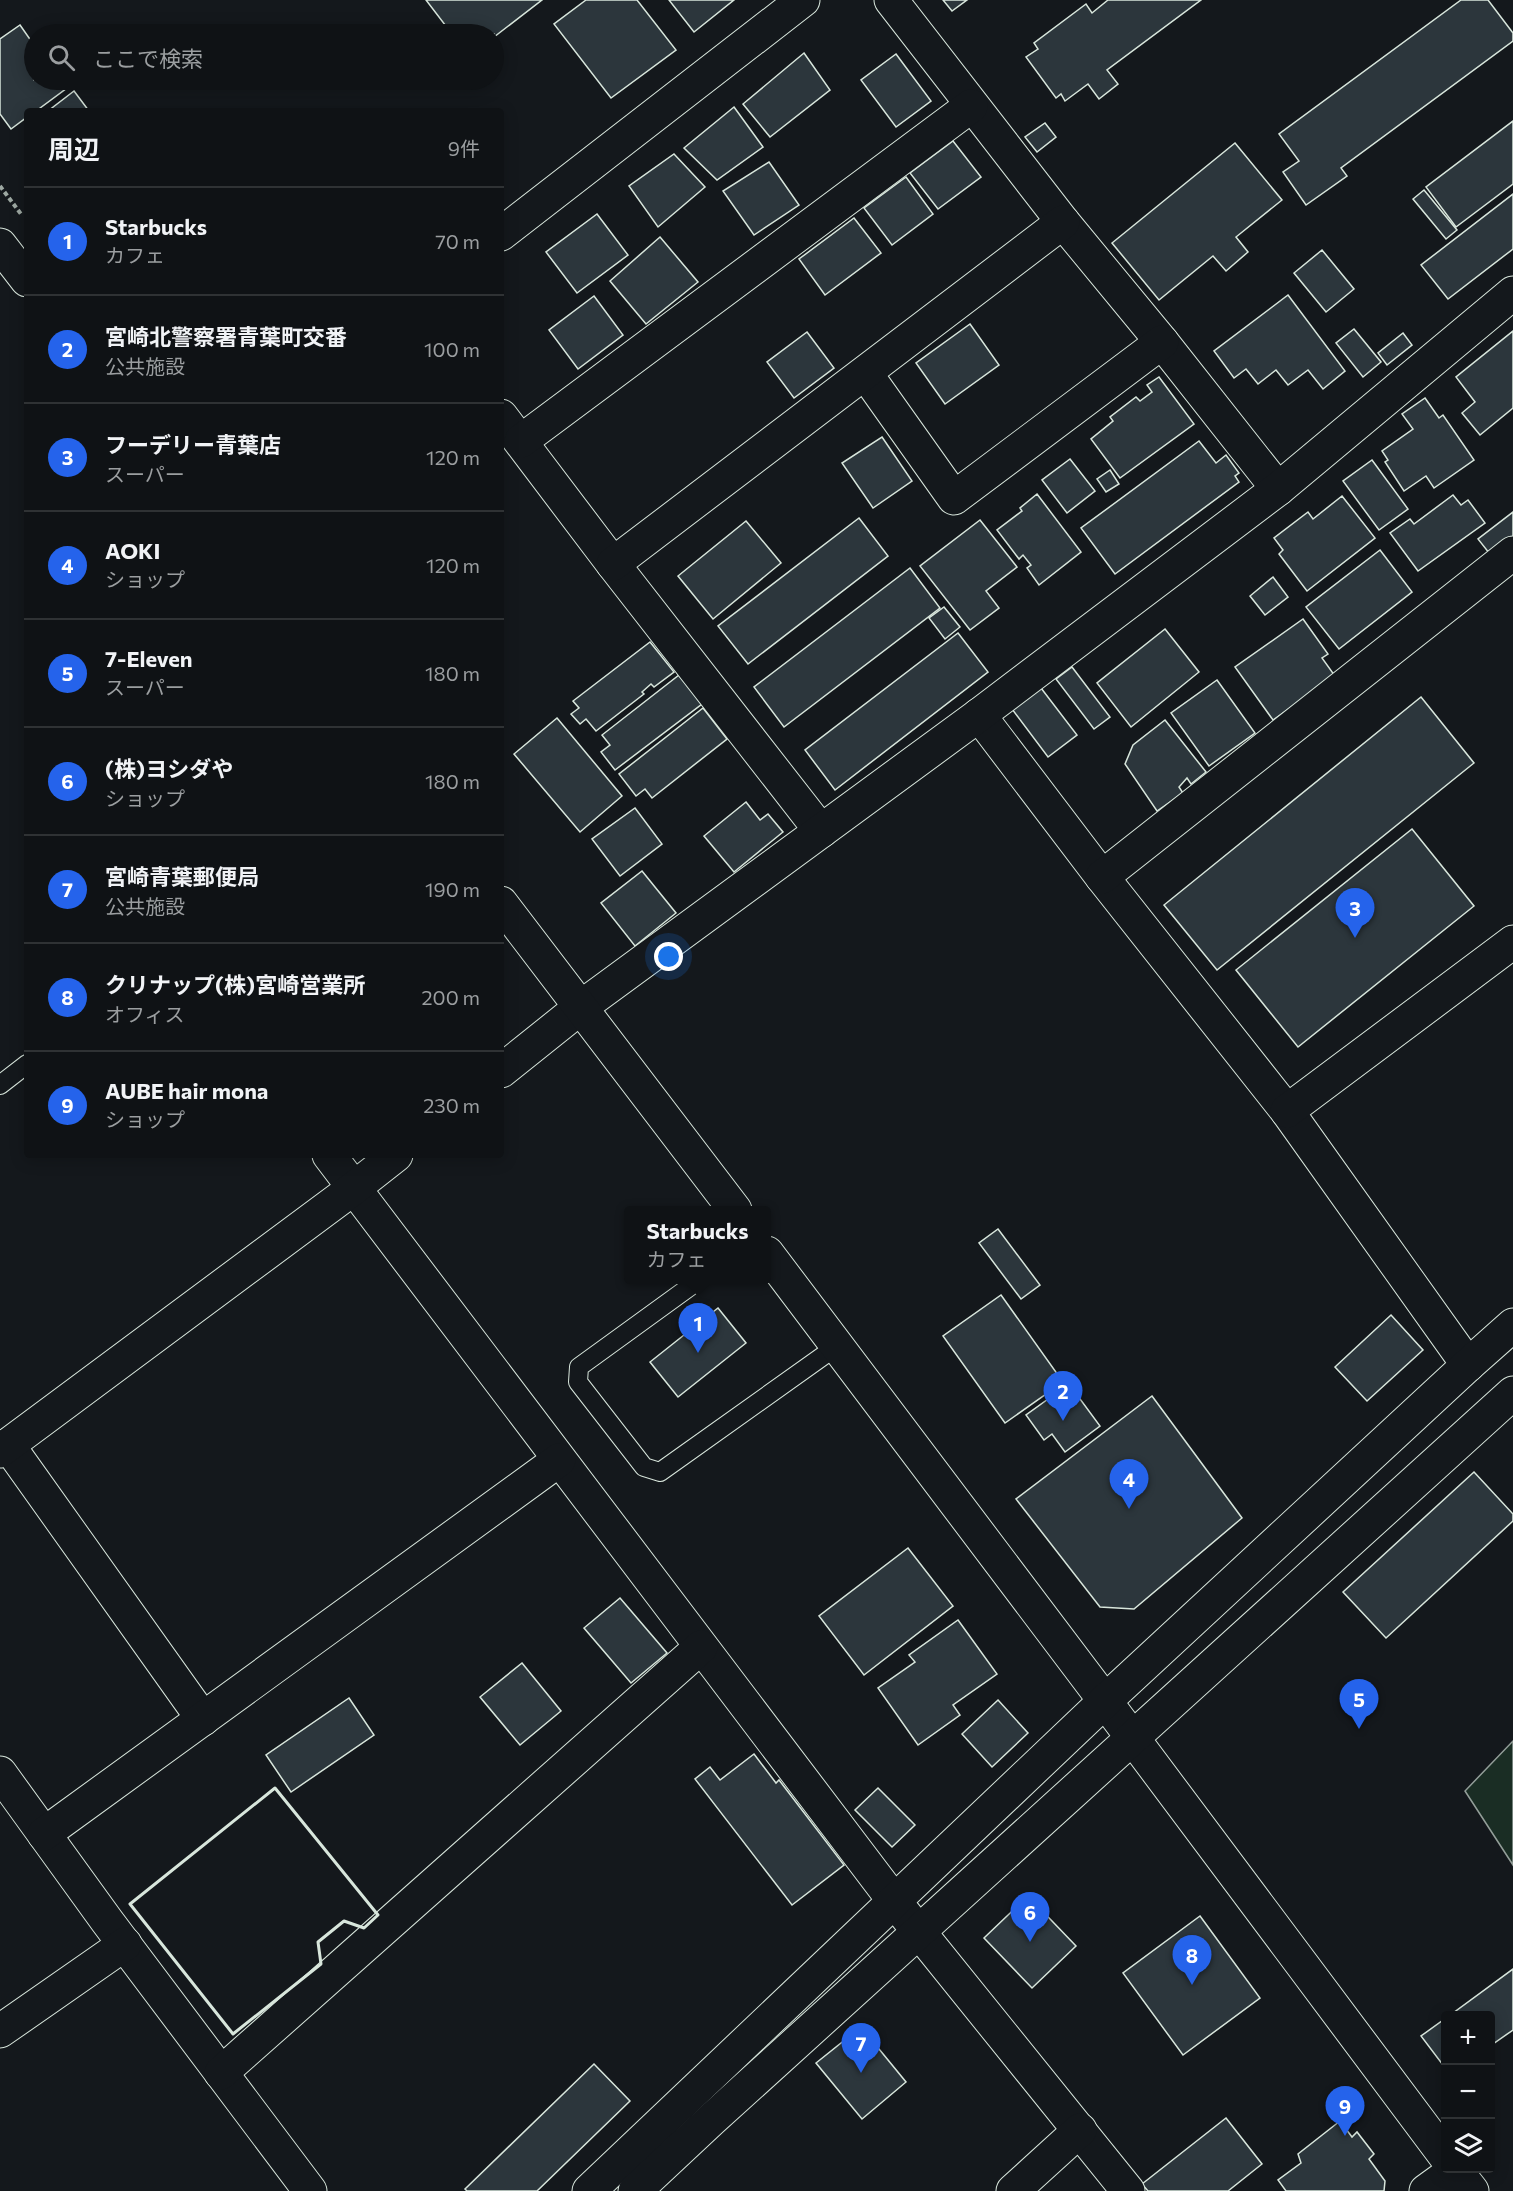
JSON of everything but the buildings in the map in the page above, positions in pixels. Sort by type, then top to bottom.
[{"type":"street","points":[[504,232],[803,0]]},
{"type":"street","points":[[891,0],[971,106],[1278,489]]},
{"type":"street","points":[[521,441],[971,106]]},
{"type":"street","points":[[613,564],[866,374],[1063,222]]},
{"type":"street","points":[[0,245],[24,276]]},
{"type":"street","points":[[504,1069],[581,1007],[979,715],[1278,489],[1513,293]]},
{"type":"street","points":[[866,374],[954,498],[1162,342]]},
{"type":"street","points":[[504,420],[821,831]]},
{"type":"street","points":[[1102,877],[1513,553]]},
{"type":"street","points":[[979,715],[1102,877],[1287,1111],[1468,1365]]},
{"type":"street","points":[[504,907],[732,1206]]},
{"type":"street","points":[[1287,1111],[1513,942]]},
{"type":"street","points":[[331,1158],[895,1902],[1128,2191]]},
{"type":"street","points":[[202,1719],[4,1448],[392,1158]]},
{"type":"street","points":[[771,1258],[1441,2151]]},
{"type":"street","points":[[589,2191],[1105,1701],[1513,1325]]},
{"type":"street","points":[[635,2191],[1513,1393]]},
{"type":"street","points":[[44,1834],[559,1460]]},
{"type":"street","points":[[221,2073],[701,1647]]},
{"type":"street","points":[[0,1773],[309,2191]]},
{"type":"street","points":[[0,2031],[125,1944]]},
{"type":"street","points":[[1013,2191],[1080,2130]]},
{"type":"street","points":[[1426,2191],[1455,2173]]},
{"type":"lane","points":[[0,1085],[24,1066]]},
{"type":"lane","points":[[693,1284],[579,1367],[578,1382],[644,1467],[660,1472],[837,1346]]},
{"type":"path","points":[[0,186],[24,217]]},
{"type":"green space","points":[[1513,1741],[1513,1865],[1465,1791]]},
{"type":"wall","points":[[275,1788],[378,1915],[364,1928],[344,1921],[318,1942],[321,1964],[233,2034],[130,1904],[275,1788]]},
{"type":"place","name":"フーデリー青葉店","points":[[1355,938]]},
{"type":"place","name":"Starbucks","points":[[698,1353]]},
{"type":"place","name":"宮崎北警察署青葉町交番","points":[[1063,1421]]},
{"type":"place","name":"AOKI","points":[[1129,1509]]},
{"type":"place","name":"7-Eleven","points":[[1359,1729]]},
{"type":"place","name":"(株)ヨシダや","points":[[1030,1942]]},
{"type":"place","name":"クリナップ(株)宮崎営業所","points":[[1192,1985]]},
{"type":"place","name":"宮崎青葉郵便局","points":[[861,2073]]},
{"type":"place","name":"AUBE hair mona","points":[[1345,2136]]}]
